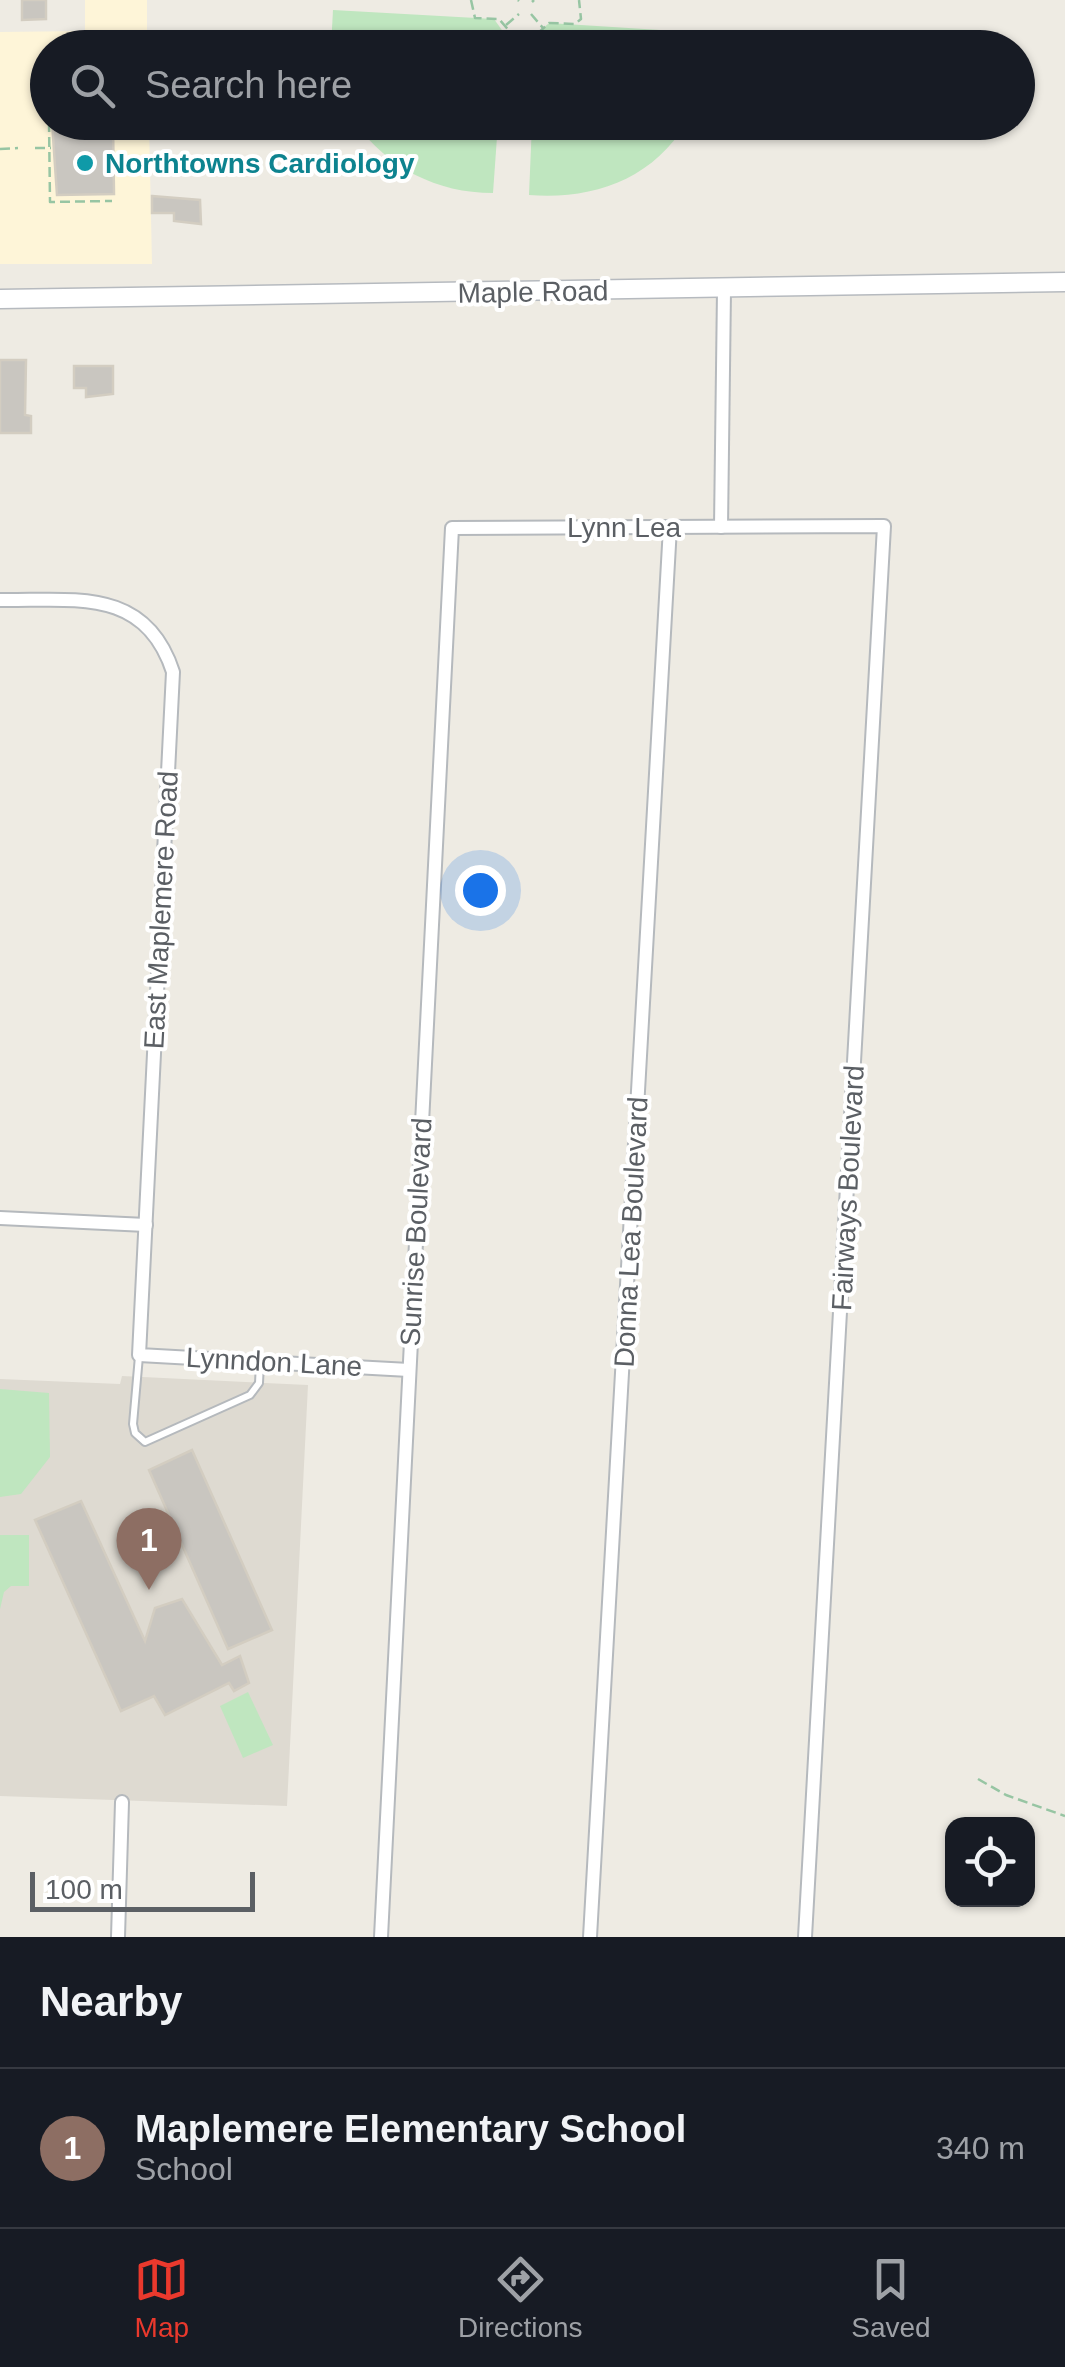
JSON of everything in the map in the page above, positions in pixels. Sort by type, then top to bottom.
[{"type":"main road","name":"Maple Road","points":[[0,299],[1065,282]]},
{"type":"street","points":[[720,526],[724,290]]},
{"type":"street","name":"Lynn Lea","points":[[452,528],[796,526]]},
{"type":"street","name":"Fairways Boulevard","points":[[796,526],[884,526],[805,1937]]},
{"type":"street","name":"Donna Lea Boulevard","points":[[590,1937],[670,527]]},
{"type":"street","name":"Sunrise Boulevard","points":[[380,1937],[452,528]]},
{"type":"street","name":"East Maplemere Road","points":[[0,600],[100,601],[116,606],[146,626],[173,672],[139,1355]]},
{"type":"street","points":[[0,1218],[146,1225]]},
{"type":"street","name":"Lynndon Lane","points":[[139,1355],[409,1370]]},
{"type":"street","points":[[118,1937],[122,1802]]},
{"type":"lane","points":[[139,1355],[134,1434],[146,1442],[250,1394],[259,1383],[260,1362]]},
{"type":"path","points":[[471,0],[470,13],[476,18],[500,19],[508,30]]},
{"type":"path","points":[[542,30],[549,24],[575,24],[582,10],[579,0]]},
{"type":"path","points":[[505,26],[519,14]]},
{"type":"path","points":[[531,14],[544,28]]},
{"type":"path","points":[[50,140],[50,202],[112,201]]},
{"type":"path","points":[[0,149],[18,148]]},
{"type":"path","points":[[35,148],[50,148]]},
{"type":"path","points":[[100,194],[100,201]]},
{"type":"path","points":[[978,1779],[1006,1795],[1065,1816]]},
{"type":"shaded area","points":[[85,0],[147,0],[147,30],[85,30]]},
{"type":"shaded area","points":[[0,32],[30,32],[30,140],[149,140],[152,264],[0,264]]},
{"type":"shaded area","points":[[122,1376],[308,1385],[287,1806],[0,1796],[0,1379],[120,1384]]},
{"type":"green space","points":[[333,10],[494,19],[502,30],[332,30]]},
{"type":"green space","points":[[549,23],[660,30],[541,30]]},
{"type":"green space","points":[[369,140],[497,140],[493,193],[433,183],[383,153]]},
{"type":"green space","points":[[531,140],[674,140],[656,159],[618,182],[575,194],[529,195]]},
{"type":"green space","points":[[0,1389],[49,1393],[50,1457],[21,1494],[0,1497]]},
{"type":"green space","points":[[0,1535],[29,1535],[29,1586],[11,1586],[4,1592],[0,1609]]},
{"type":"green space","points":[[248,1692],[273,1745],[243,1758],[220,1706]]},
{"type":"building","points":[[22,0],[46,0],[46,19],[22,20]]},
{"type":"building","name":"Northtowns Cardiology","points":[[53,140],[113,140],[114,194],[57,195]]},
{"type":"building","points":[[152,196],[200,200],[201,224],[174,221],[174,213],[152,213]]},
{"type":"building","points":[[0,360],[26,360],[25,415],[31,416],[31,433],[0,433]]},
{"type":"building","points":[[74,366],[113,366],[113,394],[86,397],[86,388],[74,388]]},
{"type":"building","points":[[192,1450],[272,1630],[228,1649],[149,1470]]},
{"type":"building","points":[[81,1501],[145,1641],[155,1608],[182,1599],[222,1665],[240,1656],[249,1683],[234,1691],[229,1683],[165,1715],[154,1696],[121,1711],[35,1520]]},
{"type":"place","name":"Northtowns Cardiology","points":[[85,163]]},
{"type":"place","name":"Maplemere Elementary School","points":[[149,1590]]}]
